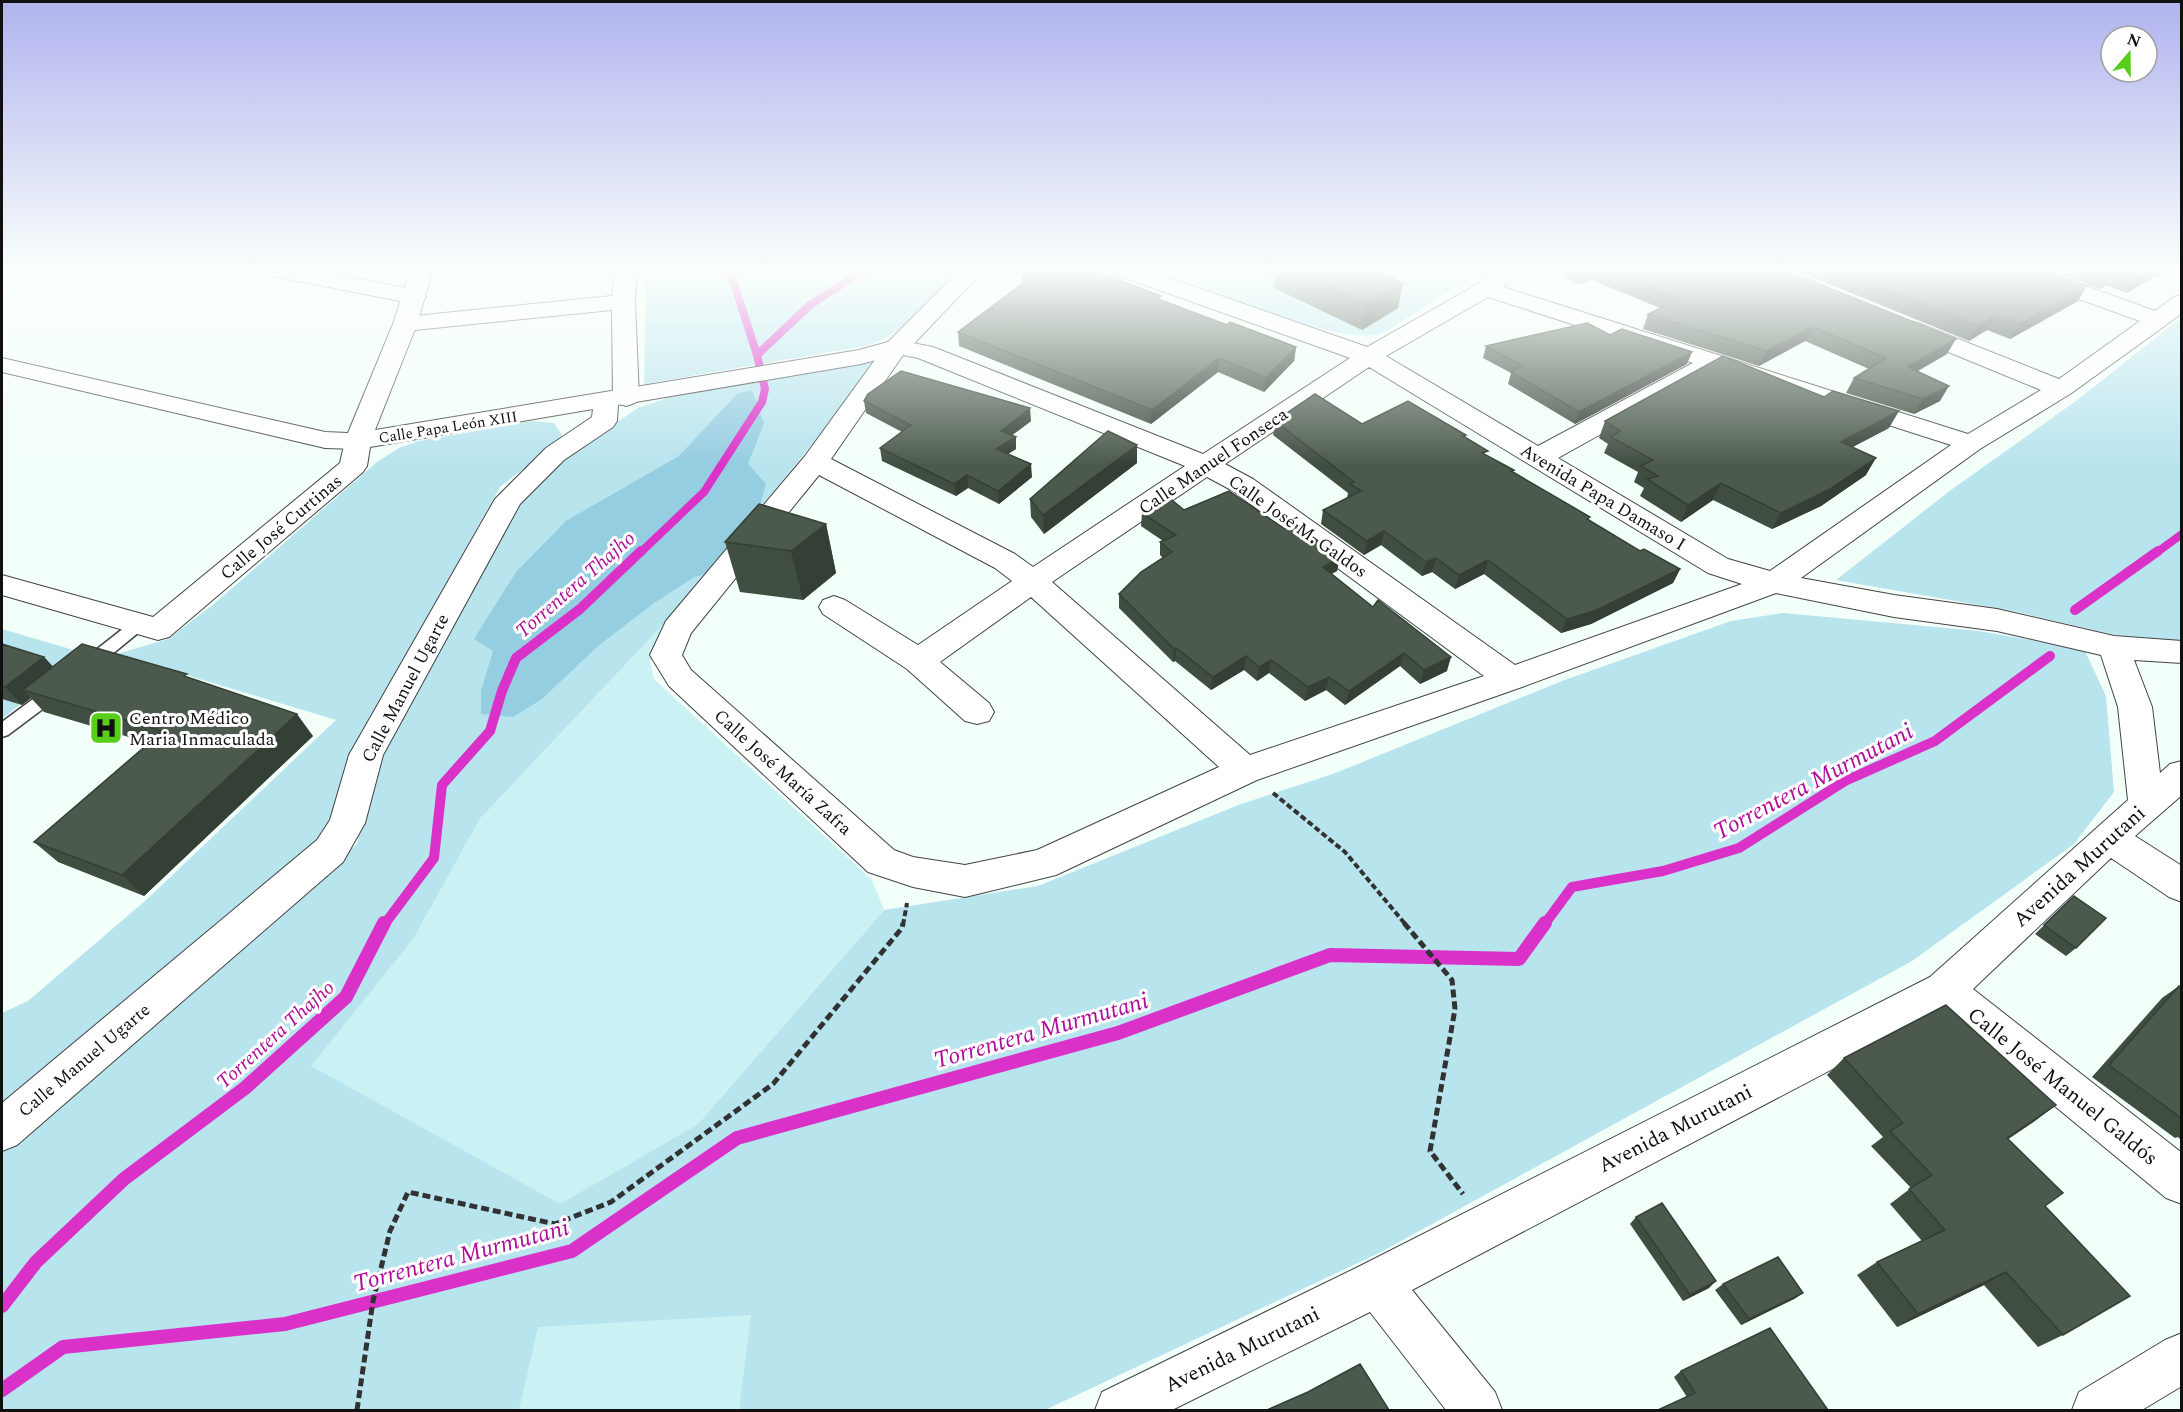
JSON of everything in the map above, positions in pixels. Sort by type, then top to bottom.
[{"type":"street","name":"Calle José Curtinas","points":[[148,627],[353,466],[358,441],[401,334]]},
{"type":"street","name":"Calle Manuel Ugarte","points":[[2,1130],[330,851],[347,823],[366,756],[509,499],[555,454],[604,421],[606,412],[615,399],[620,334]]},
{"type":"street","points":[[910,334],[897,347],[815,462],[1005,561],[1032,581],[1245,770]]},
{"type":"street","name":"Avenida Papa Damaso I","points":[[1306,334],[1369,356],[1718,566],[1774,583],[1894,606],[1997,620],[2114,647],[2181,652]]},
{"type":"street","name":"Calle Manuel Fonseca","points":[[918,661],[1032,581],[1404,334]]},
{"type":"street","points":[[1647,334],[1714,361],[1971,443]]},
{"type":"street","points":[[1926,334],[2061,389]]},
{"type":"street","name":"Calle José María Zafra","points":[[815,462],[677,629],[666,656],[680,678],[881,861],[913,872],[965,881],[1043,864],[1245,770],[1511,679],[1774,583],[1971,443],[2061,389],[2138,334]]},
{"type":"street","name":"Calle Papa León XIII","points":[[2,365],[325,440],[358,441],[861,357],[897,347]]},
{"type":"street","name":"Calle José M. Galdos","points":[[897,347],[924,352],[1208,466],[1243,485],[1511,679]]},
{"type":"street","points":[[1537,458],[1714,361]]},
{"type":"street","points":[[2,585],[148,627]]},
{"type":"street","points":[[834,607],[918,661],[977,712]]},
{"type":"street","points":[[2114,647],[2135,707],[2146,806]]},
{"type":"street","name":"Avenida Murutani","points":[[1120,1410],[1377,1283],[1944,990],[2181,774]]},
{"type":"street","points":[[2109,838],[2181,886]]},
{"type":"street","name":"Calle José Manuel Galdós","points":[[1944,990],[2181,1182]]},
{"type":"street","points":[[1377,1283],[1477,1410]]},
{"type":"street","points":[[2097,1410],[2181,1357]]},
{"type":"lane","points":[[2,731],[70,679],[148,627]]},
{"type":"path","points":[[1245,770],[1345,852],[1452,980],[1455,1009],[1430,1151],[1487,1226]]},
{"type":"path","points":[[357,1410],[373,1301],[390,1231],[408,1192],[555,1224],[611,1202],[773,1084],[902,928],[913,872]]},
{"type":"shaded area","points":[[645,334],[892,334],[870,345],[644,384]]},
{"type":"shaded area","points":[[1350,334],[1377,334],[1364,336]]},
{"type":"shaded area","points":[[2161,334],[2181,334],[2181,641],[2115,635],[2013,611],[1836,580],[1951,490],[2076,401]]},
{"type":"shaded area","points":[[880,361],[677,610],[480,819],[414,938],[312,1066],[697,1125],[884,910],[1038,886],[1241,804],[1333,774],[1562,681],[1731,621],[1783,613],[1979,631],[2084,649],[2106,696],[2114,792],[2074,844],[1912,961],[1379,1253],[1045,1410],[2,1410],[2,1147],[173,1006],[357,844],[374,762],[522,494],[570,454],[638,408],[688,391]]},
{"type":"shaded area","points":[[752,390],[764,423],[748,464],[766,484],[754,526],[720,568],[693,578],[654,603],[598,646],[542,699],[513,717],[481,714],[481,691],[493,651],[474,639],[516,572],[566,521],[679,456],[738,393]]},
{"type":"shaded area","points":[[532,421],[554,423],[562,435],[552,447],[500,487],[377,707],[335,815],[319,841],[2,1108],[2,1013],[28,1001],[145,901],[336,720],[117,654],[168,639],[214,604],[377,462],[399,448],[419,441]]},
{"type":"shaded area","points":[[677,610],[650,661],[654,679],[872,880],[884,910],[697,1125],[560,1204],[311,1066],[414,938],[480,819]]},
{"type":"shaded area","points":[[2,629],[84,653],[2,719]]},
{"type":"shaded area","points":[[751,1315],[739,1410],[519,1410],[538,1327]]},
{"type":"building","points":[[963,334],[1261,334],[1296,347],[1266,378],[1219,358],[1152,410]]},
{"type":"building","points":[[1539,334],[1637,334],[1692,352],[1579,412],[1511,372],[1523,366],[1486,346]]},
{"type":"building","points":[[1711,334],[1800,334],[1766,351]]},
{"type":"building","points":[[1829,334],[1943,334],[1956,339],[1908,367],[1949,386],[1923,399],[1854,378],[1886,358]]},
{"type":"building","points":[[1723,356],[1824,397],[1833,391],[1899,411],[1841,442],[1876,458],[1830,489],[1781,513],[1721,483],[1688,505],[1647,479],[1658,476],[1641,466],[1653,460],[1611,437],[1620,431],[1605,421]]},
{"type":"building","points":[[901,371],[1030,408],[1001,431],[1016,437],[996,449],[1031,464],[998,491],[967,475],[954,484],[880,448],[911,425],[864,401],[868,394]]},
{"type":"building","points":[[1315,394],[1362,424],[1408,401],[1466,435],[1463,436],[1488,451],[1482,453],[1590,517],[1587,519],[1640,551],[1644,549],[1680,569],[1597,610],[1567,619],[1488,560],[1459,575],[1436,558],[1426,562],[1384,531],[1367,541],[1323,510],[1361,491],[1350,484],[1354,482],[1275,421]]},
{"type":"building","points":[[1108,431],[1137,445],[1043,515],[1030,499]]},
{"type":"building","points":[[1229,491],[1285,529],[1295,524],[1340,557],[1323,567],[1373,607],[1378,600],[1451,657],[1424,670],[1404,653],[1349,691],[1329,677],[1308,687],[1271,660],[1259,667],[1246,656],[1213,677],[1176,648],[1174,649],[1119,594],[1141,572],[1172,552],[1160,542],[1176,535],[1142,513],[1167,496],[1184,510]]},
{"type":"building","points":[[759,504],[826,524],[791,551],[725,542]]},
{"type":"building","points":[[2,644],[44,657],[5,687],[2,686]]},
{"type":"building","points":[[82,644],[187,674],[184,676],[297,714],[122,875],[34,842],[163,731],[23,690]]},
{"type":"building","points":[[2074,896],[2106,918],[2076,948],[2044,925]]},
{"type":"building","points":[[2179,986],[2181,987],[2181,1118],[2109,1065]]},
{"type":"building","points":[[1946,1005],[2056,1105],[2007,1138],[2063,1193],[2045,1206],[2130,1296],[2063,1335],[2006,1272],[1918,1314],[1877,1262],[1945,1230],[1909,1189],[1932,1175],[1890,1131],[1903,1123],[1844,1058]]},
{"type":"building","points":[[1662,1203],[1716,1281],[1690,1295],[1636,1217]]},
{"type":"building","points":[[1778,1257],[1803,1293],[1749,1319],[1723,1284]]},
{"type":"building","points":[[1770,1328],[1828,1410],[1658,1410],[1695,1393],[1681,1371]]},
{"type":"building","points":[[1360,1364],[1389,1410],[1267,1410],[1308,1392]]},
{"type":"waterway","name":"Torrentera Thajho","points":[[750,334],[757,355]]},
{"type":"waterway","points":[[757,355],[779,334]]},
{"type":"waterway","name":"Torrentera Thajho","points":[[640,553],[704,492],[762,402],[765,389],[757,355]]},
{"type":"waterway","name":"Torrentera Murmutani","points":[[2156,553],[2182,534]]},
{"type":"waterway","name":"Torrentera Thajho","points":[[384,925],[434,858],[442,785],[490,731],[502,691],[516,658],[580,609],[641,551]]},
{"type":"waterway","name":"Torrentera Murmutani","points":[[2075,610],[2158,551]]},
{"type":"waterway","name":"Torrentera Murmutani","points":[[1544,925],[1572,887],[1663,871],[1739,848],[1845,781],[1935,741],[2050,656]]},
{"type":"waterway","name":"Torrentera Thajho","points":[[2,1306],[36,1262],[124,1179],[245,1088],[346,997],[384,923]]},
{"type":"waterway","name":"Torrentera Murmutani","points":[[2,1390],[63,1347],[285,1324],[572,1251],[737,1138],[1118,1033],[1330,955],[1519,959],[1545,923]]},
{"type":"place","name":"Centro Médico Maria Inmaculada","points":[[106,728]]}]
